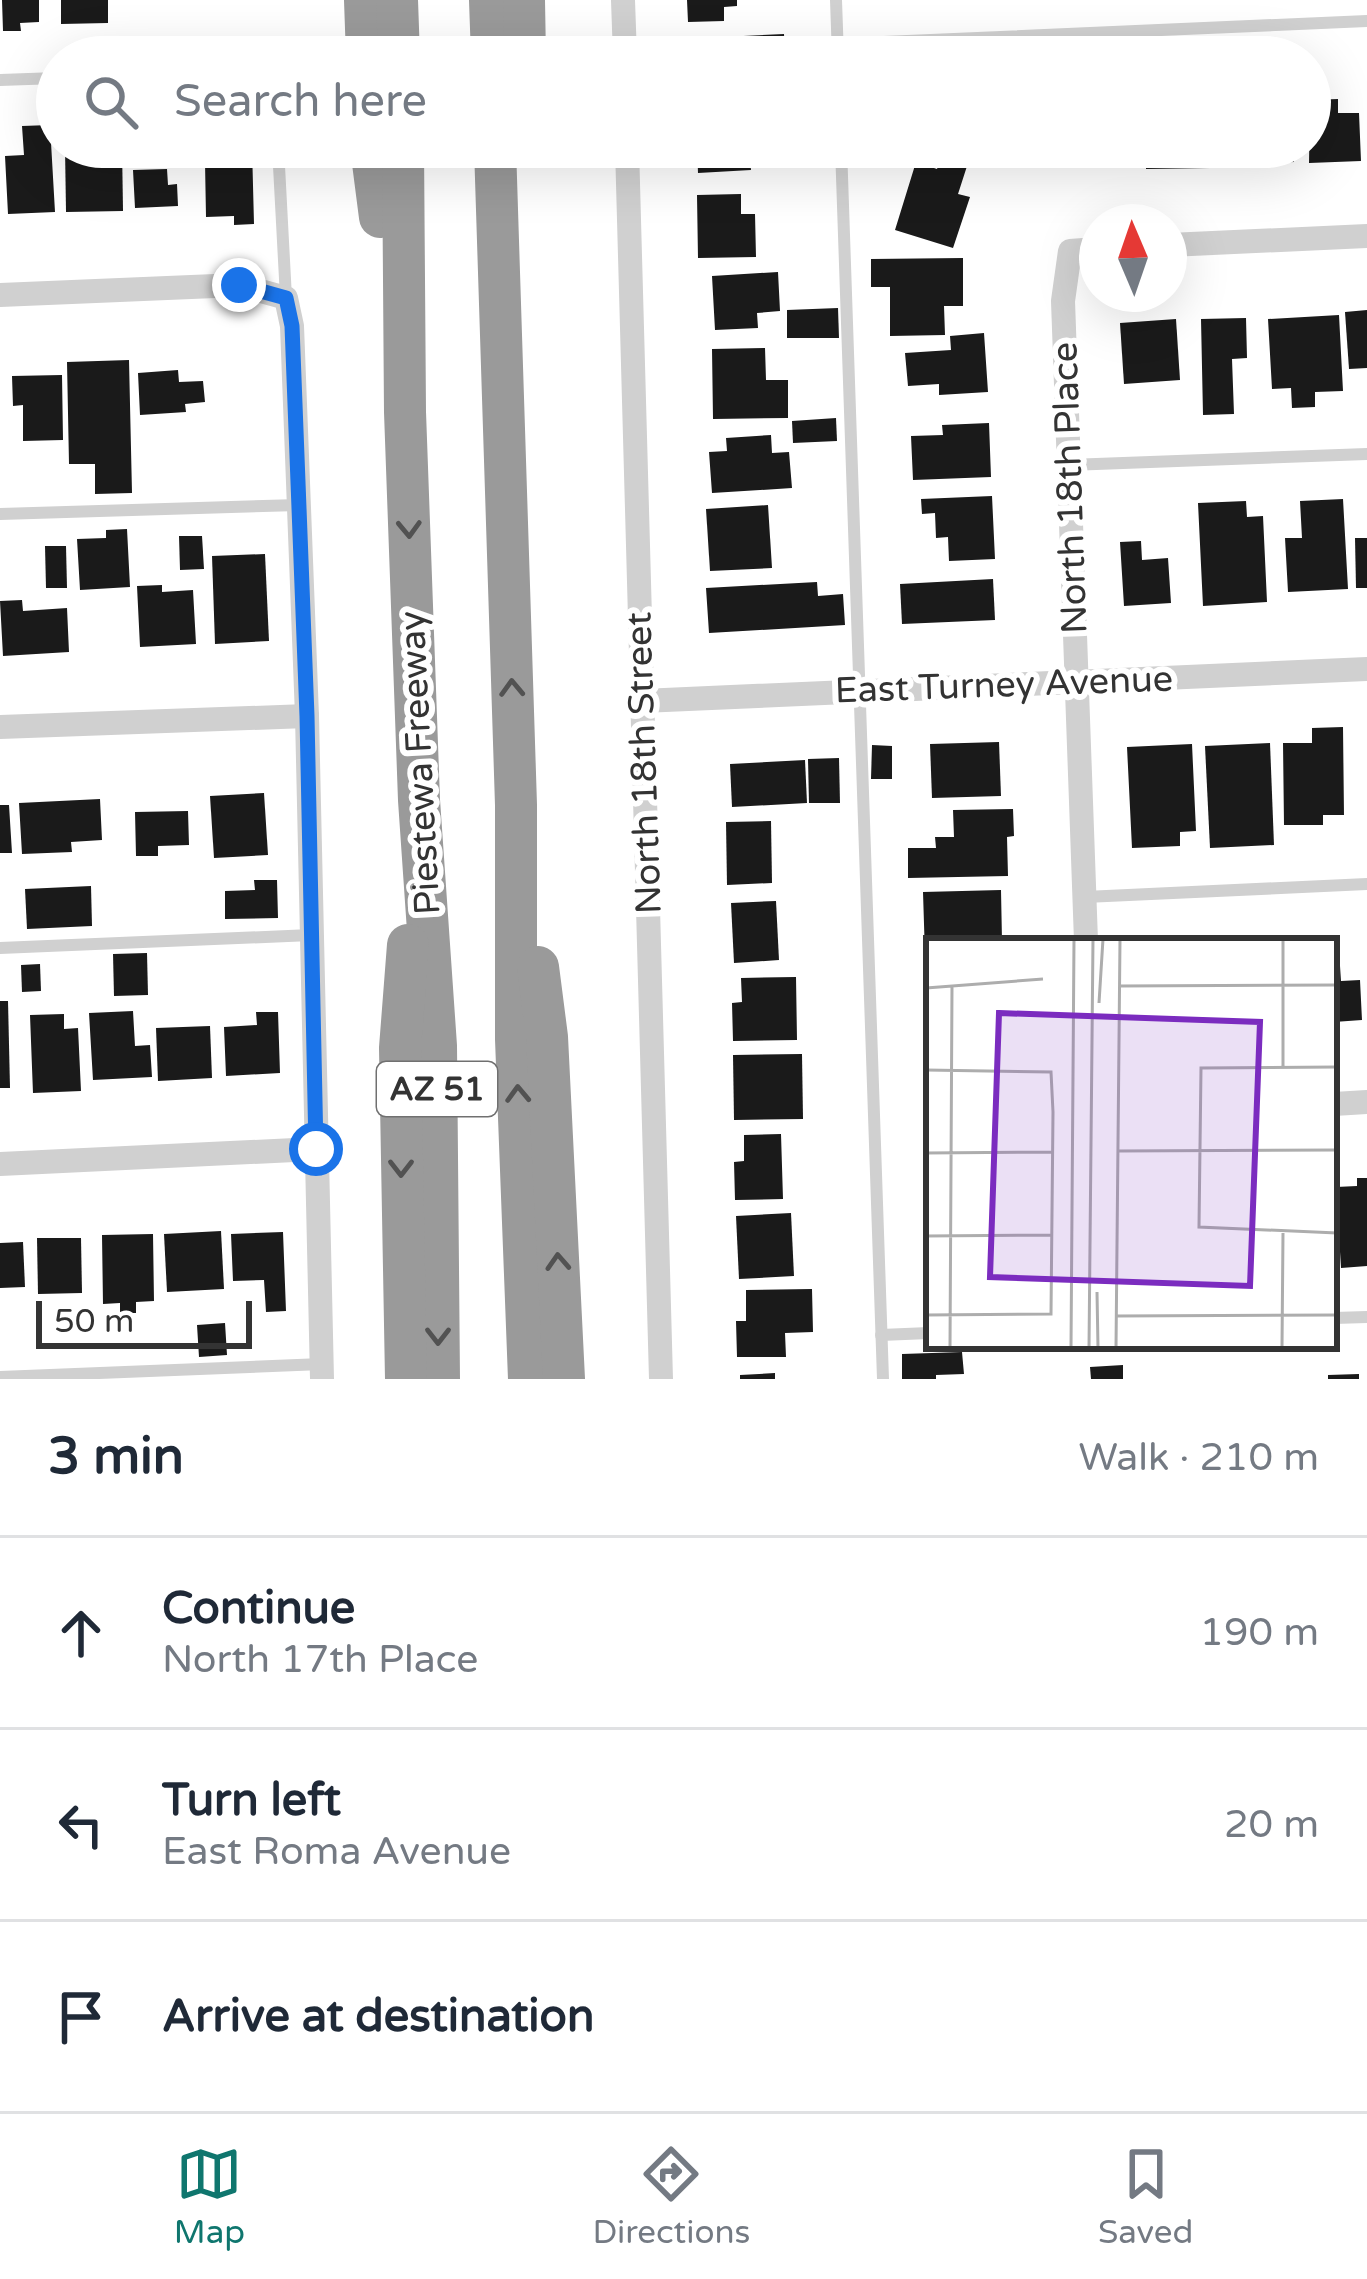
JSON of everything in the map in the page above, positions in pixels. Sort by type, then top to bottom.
[{"type":"highway","points":[[365,0],[366,36]]},
{"type":"highway","points":[[397,0],[398,36]]},
{"type":"highway","points":[[490,0],[491,36]]},
{"type":"highway","points":[[524,0],[525,36]]},
{"type":"highway","points":[[374,168],[405,412]]},
{"type":"highway","name":"Piestewa Freeway","points":[[403,168],[405,412],[419,800],[436,1046],[439,1379]]},
{"type":"highway","name":"AZ 51","points":[[496,168],[515,805],[516,1040],[529,1379]]},
{"type":"highway","points":[[503,414],[524,168]]},
{"type":"highway","points":[[406,1379],[400,1048],[419,800]]},
{"type":"highway","points":[[515,805],[547,1037],[564,1379]]},
{"type":"street","points":[[623,0],[624,36]]},
{"type":"street","name":"North 18th Street","points":[[628,168],[662,1379]]},
{"type":"street","points":[[1187,243],[1367,236]]},
{"type":"street","name":"North 18th Place","points":[[1079,250],[1070,251],[1063,301],[1086,938]]},
{"type":"street","points":[[0,295],[239,285],[286,298],[292,326],[300,506],[322,1371]]},
{"type":"street","name":"East Turney Avenue","points":[[641,701],[1367,669]]},
{"type":"street","points":[[0,727],[307,716]]},
{"type":"street","points":[[1337,1104],[1367,1102]]},
{"type":"street","points":[[0,1164],[316,1149]]},
{"type":"lane","points":[[836,0],[837,36]]},
{"type":"lane","points":[[1093,36],[1367,21]]},
{"type":"lane","points":[[0,80],[36,79]]},
{"type":"lane","points":[[279,168],[286,298]]},
{"type":"lane","points":[[842,168],[883,1379]]},
{"type":"lane","points":[[1070,465],[1367,454]]},
{"type":"lane","points":[[0,514],[300,506]]},
{"type":"lane","points":[[1085,897],[1367,884]]},
{"type":"lane","points":[[0,948],[311,935]]},
{"type":"lane","points":[[1337,1318],[1367,1317]]},
{"type":"lane","points":[[881,1335],[926,1334]]},
{"type":"lane","points":[[0,1376],[322,1371]]},
{"type":"building","points":[[2,0],[39,0],[39,22],[20,23],[21,31],[3,31]]},
{"type":"building","points":[[61,0],[108,0],[108,23],[61,24]]},
{"type":"building","points":[[687,0],[737,0],[737,6],[724,7],[724,21],[688,22]]},
{"type":"building","points":[[1331,99],[1338,99],[1338,113],[1359,113],[1361,161],[1331,162]]},
{"type":"building","points":[[22,126],[36,126],[36,168],[52,168],[55,212],[8,214],[5,156],[24,155]]},
{"type":"building","points":[[65,168],[122,168],[123,211],[66,212]]},
{"type":"building","points":[[205,168],[253,168],[254,224],[234,225],[234,216],[206,217]]},
{"type":"building","points":[[698,168],[751,170],[698,173]]},
{"type":"building","points":[[914,168],[966,168],[958,194],[970,197],[953,248],[895,230]]},
{"type":"building","points":[[167,169],[168,185],[177,184],[178,206],[135,208],[133,170]]},
{"type":"building","points":[[741,194],[741,214],[755,214],[756,257],[698,258],[697,195]]},
{"type":"building","points":[[963,258],[963,306],[944,306],[945,335],[890,336],[890,287],[871,287],[871,259]]},
{"type":"building","points":[[778,272],[780,311],[757,313],[758,328],[715,330],[712,276]]},
{"type":"building","points":[[838,308],[839,338],[787,338],[787,310]]},
{"type":"building","points":[[1367,310],[1367,368],[1349,369],[1345,312]]},
{"type":"building","points":[[1339,315],[1343,391],[1315,392],[1315,407],[1292,408],[1291,388],[1272,389],[1268,319]]},
{"type":"building","points":[[1246,318],[1247,358],[1232,359],[1234,414],[1203,415],[1201,319]]},
{"type":"building","points":[[1176,319],[1180,380],[1124,384],[1120,323]]},
{"type":"building","points":[[984,333],[988,392],[939,395],[939,384],[908,386],[905,353],[951,350],[950,336]]},
{"type":"building","points":[[765,348],[766,380],[788,380],[788,418],[713,419],[712,349]]},
{"type":"building","points":[[129,360],[132,493],[95,494],[95,464],[69,464],[67,362]]},
{"type":"building","points":[[178,370],[179,382],[203,381],[205,402],[185,404],[186,412],[140,415],[138,373]]},
{"type":"building","points":[[62,375],[63,440],[23,441],[23,405],[13,406],[12,376]]},
{"type":"building","points":[[836,418],[837,441],[793,443],[792,421]]},
{"type":"building","points":[[989,423],[991,477],[913,480],[911,436],[943,435],[942,425]]},
{"type":"building","points":[[771,435],[772,453],[789,452],[792,488],[712,493],[709,452],[727,451],[726,438]]},
{"type":"building","points":[[992,496],[995,559],[949,561],[948,537],[936,538],[935,513],[922,514],[921,499]]},
{"type":"building","points":[[1343,499],[1348,589],[1288,592],[1285,538],[1302,538],[1300,501]]},
{"type":"building","points":[[1246,501],[1247,517],[1263,516],[1267,602],[1203,606],[1198,503]]},
{"type":"building","points":[[768,505],[772,568],[710,571],[706,509]]},
{"type":"building","points":[[127,529],[130,587],[80,590],[77,539],[106,538],[106,530]]},
{"type":"building","points":[[179,536],[202,536],[204,569],[180,570]]},
{"type":"building","points":[[1355,538],[1367,538],[1367,588],[1356,588]]},
{"type":"building","points":[[1141,541],[1142,560],[1168,558],[1171,603],[1124,606],[1120,542]]},
{"type":"building","points":[[45,546],[66,546],[67,588],[46,588]]},
{"type":"building","points":[[265,554],[269,641],[215,644],[212,556]]},
{"type":"building","points":[[993,579],[995,620],[902,624],[900,584]]},
{"type":"building","points":[[817,582],[818,596],[843,594],[845,625],[709,633],[706,588]]},
{"type":"building","points":[[162,585],[162,592],[193,590],[196,644],[140,647],[137,586]]},
{"type":"building","points":[[22,600],[23,611],[67,608],[69,652],[3,656],[0,601]]},
{"type":"building","points":[[1343,727],[1344,815],[1323,815],[1323,825],[1284,825],[1283,743],[1312,743],[1312,728]]},
{"type":"building","points":[[999,742],[1001,796],[932,798],[930,744]]},
{"type":"building","points":[[1270,743],[1274,845],[1210,848],[1205,746]]},
{"type":"building","points":[[1192,744],[1196,831],[1180,832],[1180,846],[1132,848],[1127,747]]},
{"type":"building","points":[[872,745],[892,746],[892,779],[871,779]]},
{"type":"building","points":[[839,758],[840,803],[809,803],[808,759]]},
{"type":"building","points":[[805,760],[807,803],[732,807],[730,764]]},
{"type":"building","points":[[264,793],[268,855],[214,858],[210,796]]},
{"type":"building","points":[[100,799],[102,840],[71,842],[72,852],[22,854],[19,803]]},
{"type":"building","points":[[0,805],[9,805],[12,853],[0,853]]},
{"type":"building","points":[[1013,809],[1014,836],[1007,837],[1008,876],[908,878],[908,848],[936,848],[935,837],[954,837],[953,810]]},
{"type":"building","points":[[188,811],[189,845],[158,846],[158,856],[136,856],[135,812]]},
{"type":"building","points":[[771,821],[772,883],[727,885],[726,822]]},
{"type":"building","points":[[254,880],[277,880],[278,918],[225,919],[225,891],[255,890]]},
{"type":"building","points":[[91,886],[92,926],[27,929],[25,889]]},
{"type":"building","points":[[1001,890],[1002,938],[926,938],[925,956],[923,892]]},
{"type":"building","points":[[776,901],[779,960],[734,963],[731,903]]},
{"type":"building","points":[[147,953],[148,995],[114,996],[113,954]]},
{"type":"building","points":[[40,964],[41,991],[22,992],[21,965]]},
{"type":"building","points":[[1337,966],[1341,981],[1360,980],[1362,1020],[1337,1022]]},
{"type":"building","points":[[796,977],[797,1040],[733,1041],[732,1003],[742,1002],[741,978]]},
{"type":"building","points":[[0,1001],[8,1001],[10,1088],[0,1088]]},
{"type":"building","points":[[133,1011],[135,1046],[150,1045],[152,1077],[93,1080],[89,1013]]},
{"type":"building","points":[[256,1012],[278,1012],[280,1073],[226,1076],[224,1027],[257,1025]]},
{"type":"building","points":[[64,1014],[64,1029],[78,1028],[81,1091],[33,1093],[30,1015]]},
{"type":"building","points":[[210,1026],[212,1078],[158,1081],[156,1028]]},
{"type":"building","points":[[802,1054],[803,1119],[734,1120],[733,1055]]},
{"type":"building","points":[[781,1134],[783,1199],[735,1200],[734,1162],[744,1161],[744,1135]]},
{"type":"building","points":[[1357,1178],[1367,1178],[1367,1266],[1341,1268],[1337,1187],[1357,1186]]},
{"type":"building","points":[[791,1213],[794,1276],[739,1279],[736,1216]]},
{"type":"building","points":[[221,1231],[224,1289],[167,1292],[164,1234]]},
{"type":"building","points":[[283,1232],[286,1311],[266,1312],[264,1280],[233,1281],[231,1234]]},
{"type":"building","points":[[153,1234],[154,1301],[136,1302],[136,1313],[120,1313],[120,1303],[103,1304],[102,1235]]},
{"type":"building","points":[[37,1238],[81,1238],[82,1293],[38,1294]]},
{"type":"building","points":[[23,1242],[25,1287],[0,1288],[0,1243]]},
{"type":"building","points":[[812,1289],[813,1332],[785,1333],[786,1357],[737,1357],[736,1321],[746,1321],[746,1290]]},
{"type":"building","points":[[225,1323],[227,1355],[199,1357],[197,1325]]},
{"type":"building","points":[[962,1352],[964,1374],[902,1379],[902,1354]]},
{"type":"building","points":[[1123,1365],[1123,1379],[1091,1379],[1090,1367]]},
{"type":"building","points":[[775,1373],[775,1379],[740,1379],[740,1375]]},
{"type":"building","points":[[1359,1374],[1359,1379],[1328,1379],[1328,1375]]},
{"type":"route","points":[[239,285],[286,298],[292,326],[307,716],[316,1149]]}]
